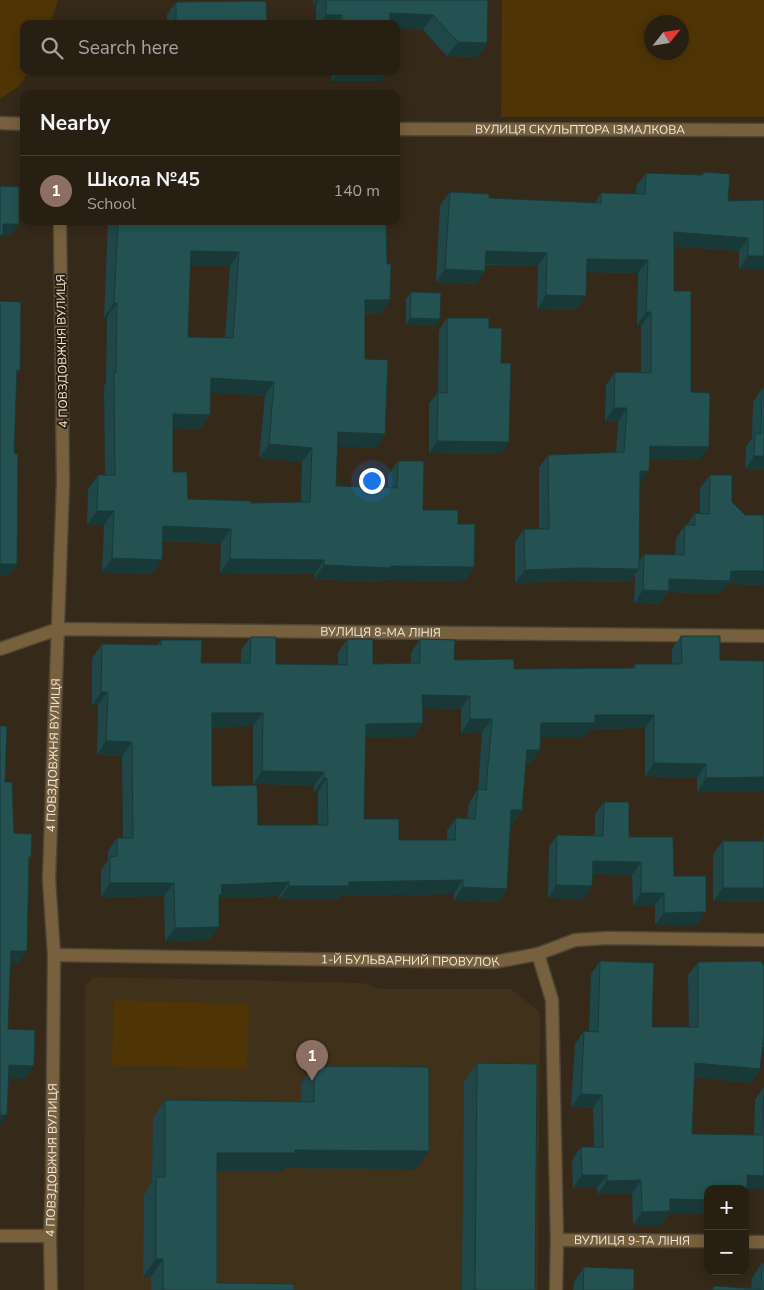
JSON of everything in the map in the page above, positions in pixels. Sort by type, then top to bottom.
[{"type":"street","points":[[0,123],[20,124]]},
{"type":"street","name":"ВУЛИЦЯ СКУЛЬПТОРА ІЗМАЛКОВА","points":[[400,129],[764,130]]},
{"type":"street","name":"4 ПОВЗДОВЖНЯ ВУЛИЦЯ","points":[[51,1290],[54,955],[49,878],[63,483],[60,225]]},
{"type":"street","name":"ВУЛИЦЯ 8-МА ЛІНІЯ","points":[[0,649],[58,629],[764,636]]},
{"type":"street","name":"1-Й БУЛЬВАРНИЙ ПРОВУЛОК","points":[[54,955],[495,962],[538,954],[575,940],[764,940]]},
{"type":"street","points":[[538,954],[552,1000],[557,1240],[556,1290]]},
{"type":"street","points":[[0,1236],[50,1236]]},
{"type":"street","name":"ВУЛИЦЯ 9-ТА ЛІНІЯ","points":[[557,1240],[704,1241]]},
{"type":"street","points":[[749,1242],[764,1242]]},
{"type":"shaded area","points":[[0,0],[58,0],[51,20],[20,20],[20,75],[26,75],[19,86],[0,99]]},
{"type":"shaded area","points":[[502,0],[764,0],[764,117],[501,117]]},
{"type":"shaded area","points":[[93,977],[363,983],[380,989],[511,989],[540,1012],[538,1290],[84,1290],[85,986]]},
{"type":"shaded area","points":[[114,1000],[249,1004],[247,1069],[112,1065]]},
{"type":"building","points":[[326,0],[488,0],[487,43],[458,42],[433,15],[390,13],[390,20],[342,20],[342,15],[326,15]]},
{"type":"building","points":[[266,1],[267,20],[176,20],[176,2]]},
{"type":"building","points":[[703,172],[730,174],[728,201],[764,200],[764,256],[748,256],[748,238],[674,232],[674,291],[691,291],[691,392],[710,393],[709,447],[650,446],[649,471],[640,471],[639,569],[579,568],[525,570],[524,529],[549,529],[548,455],[624,452],[627,408],[614,408],[615,372],[651,373],[651,312],[646,312],[648,260],[587,259],[586,296],[546,295],[547,253],[486,251],[485,271],[445,269],[450,192],[489,194],[489,198],[601,203],[601,193],[645,194],[646,173],[703,175]]},
{"type":"building","points":[[0,186],[19,187],[19,224],[3,224],[3,235],[0,235]]},
{"type":"building","points":[[118,225],[386,225],[387,264],[391,264],[390,300],[365,300],[365,359],[388,360],[385,434],[338,432],[336,486],[397,488],[398,461],[424,461],[423,510],[458,510],[458,524],[475,524],[474,567],[391,566],[391,568],[324,565],[324,560],[230,559],[231,529],[163,526],[162,560],[112,558],[114,511],[97,511],[98,475],[115,475],[114,372],[116,373],[117,303],[114,303]],"holes":[[[191,251],[239,252],[233,338],[188,337]],[[211,378],[274,382],[269,444],[312,448],[310,502],[251,503],[251,501],[188,499],[187,472],[173,472],[173,414],[210,415]]]},
{"type":"building","points":[[411,292],[441,293],[440,319],[410,318]]},
{"type":"building","points":[[0,301],[21,302],[20,371],[17,370],[14,453],[18,454],[17,564],[0,564]]},
{"type":"building","points":[[447,318],[489,318],[489,328],[502,328],[501,363],[511,363],[509,442],[437,441],[438,392],[447,393]]},
{"type":"building","points":[[762,388],[764,389],[764,456],[754,456],[755,433],[761,434]]},
{"type":"building","points":[[710,475],[732,475],[732,502],[745,515],[764,515],[764,571],[731,571],[730,581],[669,579],[669,591],[643,590],[644,554],[684,555],[685,525],[695,525],[695,513],[709,514]]},
{"type":"building","points":[[681,636],[720,636],[720,660],[764,661],[764,777],[706,778],[706,764],[654,763],[654,715],[595,715],[595,723],[541,723],[540,750],[527,750],[522,810],[511,810],[507,889],[463,887],[463,880],[349,882],[349,886],[289,886],[289,882],[221,885],[222,894],[219,895],[219,927],[175,928],[174,883],[110,883],[110,857],[117,856],[117,838],[133,838],[132,742],[106,741],[108,692],[101,692],[102,644],[161,645],[161,640],[202,640],[201,663],[250,663],[251,637],[276,637],[276,664],[347,665],[347,639],[373,639],[373,664],[420,663],[420,639],[455,640],[454,660],[514,659],[514,669],[635,668],[635,664],[682,664]],"holes":[[[422,695],[470,696],[470,719],[492,719],[486,790],[478,789],[475,819],[456,818],[455,840],[399,840],[399,819],[364,819],[366,724],[423,723]],[[212,713],[263,713],[262,771],[324,772],[324,778],[327,778],[328,825],[258,825],[257,785],[212,786]]]},
{"type":"building","points":[[0,726],[7,726],[5,782],[12,782],[14,833],[32,834],[31,857],[29,857],[27,951],[11,951],[8,1029],[35,1030],[34,1066],[9,1065],[7,1115],[0,1115]]},
{"type":"building","points":[[604,802],[629,802],[629,837],[673,837],[674,876],[706,876],[706,912],[664,913],[664,893],[641,893],[641,862],[593,861],[592,886],[556,885],[557,835],[603,836]]},
{"type":"building","points":[[723,841],[764,841],[764,888],[723,888]]},
{"type":"building","points":[[600,961],[654,963],[652,1027],[698,1027],[698,962],[762,961],[762,964],[764,964],[764,1034],[760,1069],[695,1063],[692,1134],[762,1135],[764,1091],[764,1176],[747,1175],[747,1185],[704,1185],[704,1200],[670,1199],[670,1211],[642,1212],[641,1180],[607,1181],[607,1175],[582,1175],[581,1147],[603,1147],[602,1095],[581,1094],[584,1031],[598,1032]]},
{"type":"building","points":[[477,1063],[537,1064],[535,1290],[475,1290]]},
{"type":"building","points":[[314,1066],[429,1067],[429,1151],[295,1150],[295,1153],[217,1153],[217,1283],[294,1284],[294,1290],[163,1290],[163,1259],[156,1259],[156,1177],[165,1177],[165,1100],[314,1102]]},
{"type":"building","points":[[762,1263],[764,1263],[764,1290],[713,1290],[713,1286],[761,1289]]},
{"type":"building","points":[[584,1267],[634,1269],[634,1290],[583,1290]]},
{"type":"place","name":"Школа №45","points":[[312,1081]]}]
